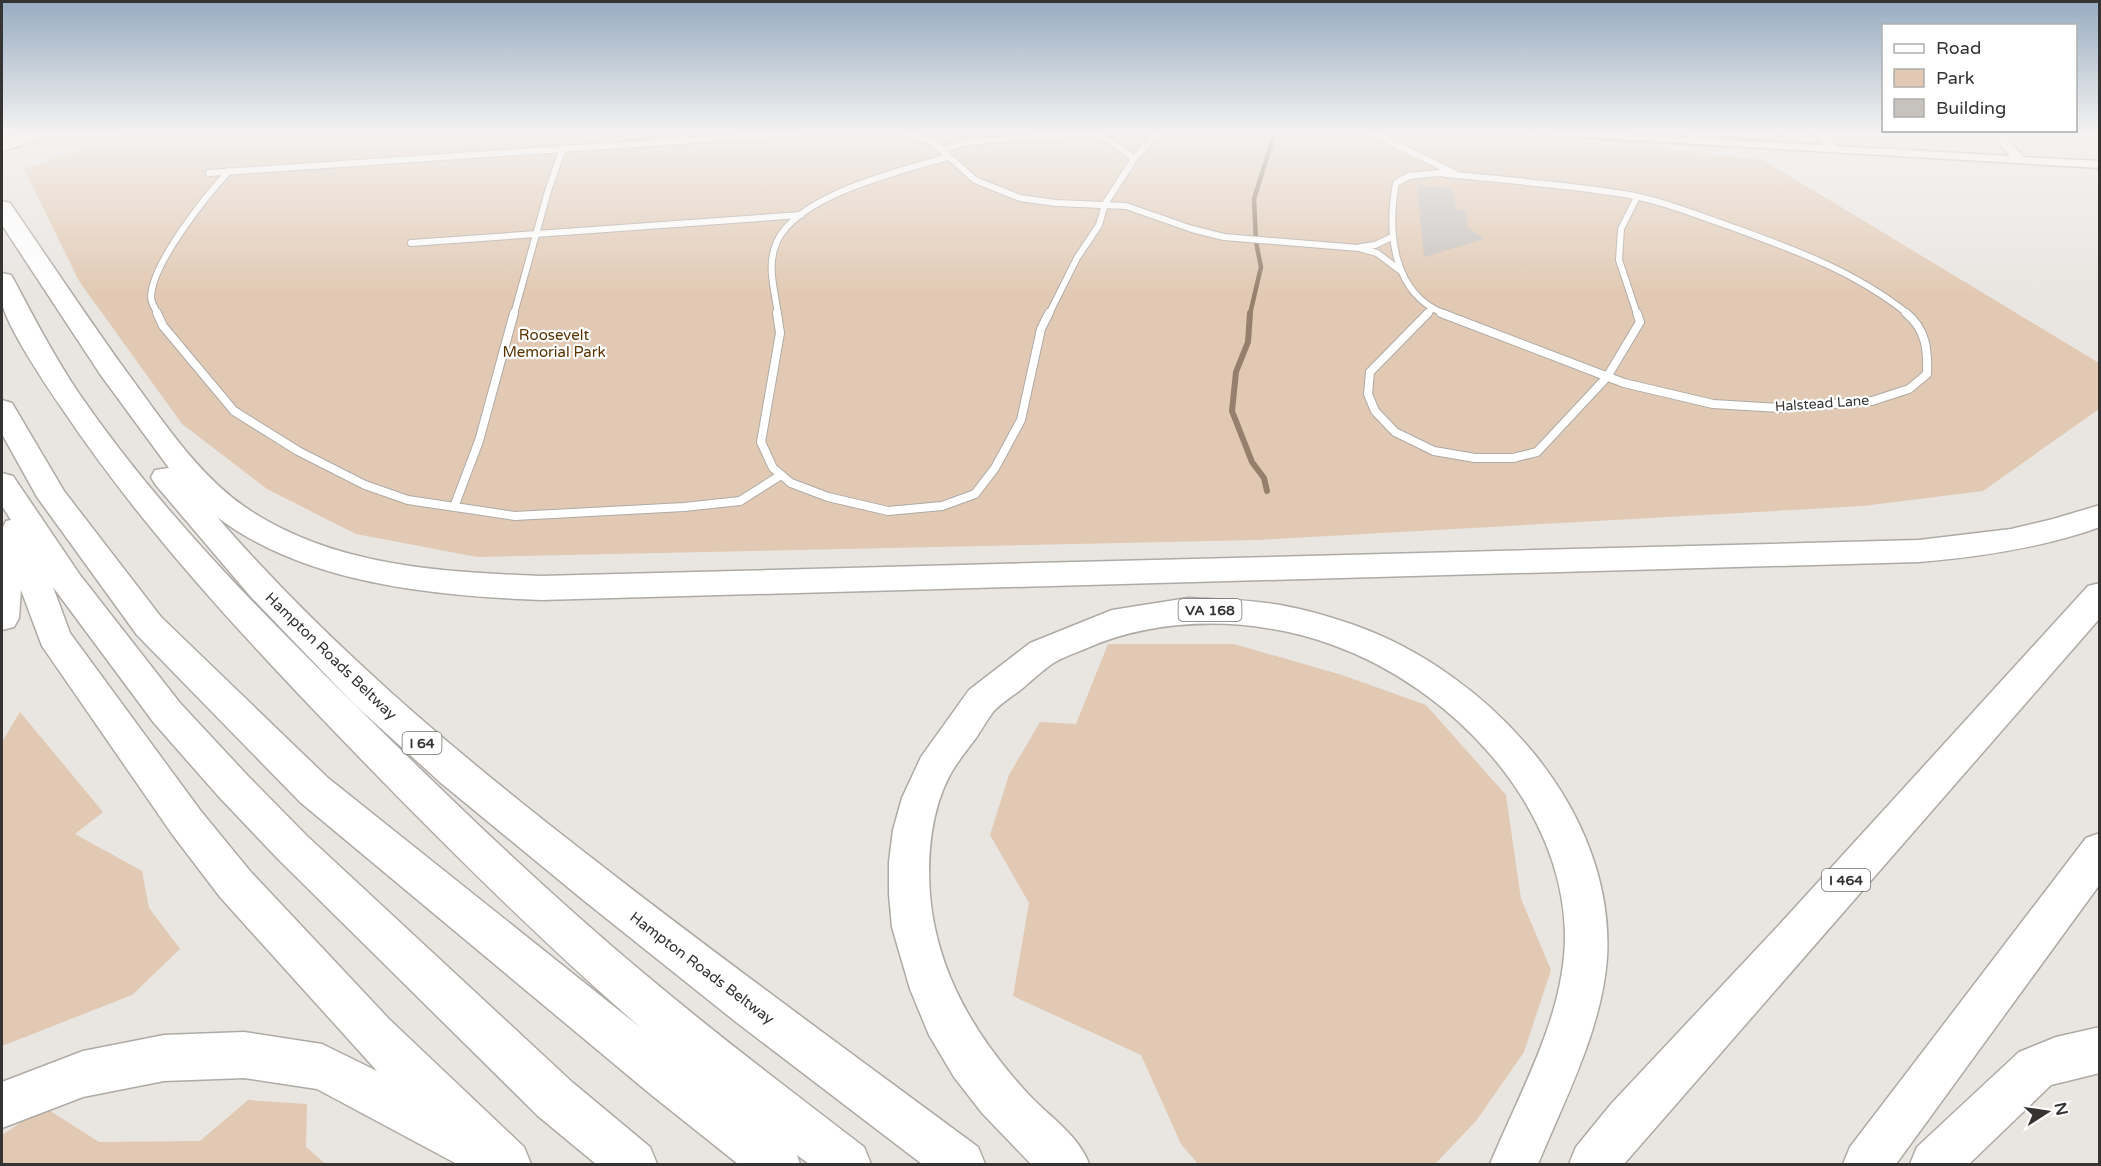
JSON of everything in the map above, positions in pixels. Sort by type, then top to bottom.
[{"type":"highway","points":[[2,209],[59,296],[168,449],[198,484],[220,504],[261,530],[318,556],[356,568],[421,580],[481,586],[541,588],[1919,551],[2000,542],[2047,532],[2100,515]]},
{"type":"highway","name":"Hampton Roads Beltway","points":[[2,209],[43,302],[91,378],[167,478],[238,563],[319,647],[369,696],[462,778],[611,898],[960,1164]]},
{"type":"highway","points":[[2,280],[40,353],[104,448],[181,545],[284,657],[387,762],[541,909],[676,1028],[847,1164]]},
{"type":"highway","points":[[2,409],[51,497],[149,626],[314,790],[665,1077],[776,1164]]},
{"type":"highway","points":[[2,483],[54,637],[186,822],[235,884],[373,1035],[506,1164]]},
{"type":"highway","points":[[2,483],[68,583],[153,694],[234,787],[292,848],[555,1099],[633,1164]]},
{"type":"highway","points":[[2,540],[7,567],[2,618]]},
{"type":"highway","name":"I 464","points":[[1593,1164],[1628,1121],[1809,922],[2100,595]]},
{"type":"highway","name":"VA 168","points":[[1065,1164],[1006,1108],[974,1066],[945,1017],[919,954],[913,921],[908,875],[912,828],[926,783],[946,744],[965,717],[990,691],[1025,663],[1082,633],[1130,618],[1175,611],[1215,610],[1263,613],[1315,624],[1390,654],[1421,672],[1465,704],[1492,730],[1517,758],[1552,813],[1568,849],[1579,888],[1586,933],[1583,975],[1574,1015],[1514,1164]]},
{"type":"highway","points":[[1867,1164],[2100,851]]},
{"type":"highway","points":[[1934,1164],[2036,1068],[2056,1060],[2100,1050]]},
{"type":"highway","points":[[2,1105],[83,1074],[141,1062],[174,1057],[244,1055],[322,1067],[506,1164]]},
{"type":"lane","points":[[216,186],[191,218],[154,281],[152,299],[164,326],[196,368],[234,411],[298,451],[365,485],[408,500],[515,516],[684,507],[740,501],[782,475]]},
{"type":"lane","points":[[454,507],[479,441],[551,186]]},
{"type":"lane","points":[[851,186],[843,189],[801,215],[784,230],[774,247],[771,264],[780,333],[761,442],[773,468],[791,483],[828,497],[888,511],[942,506],[975,494],[995,468],[1021,420],[1041,329],[1077,258],[1099,225],[1105,204],[1116,186]]},
{"type":"lane","points":[[991,186],[1020,198],[1056,203],[1126,206],[1192,229],[1224,237],[1359,248],[1377,253],[1402,271]]},
{"type":"lane","name":"Halstead Lane","points":[[1395,186],[1392,204],[1393,249],[1405,280],[1432,309],[1624,383],[1713,404],[1780,408],[1872,401],[1909,388],[1927,374],[1928,347],[1915,320],[1886,296],[1842,271],[1798,250],[1661,202],[1547,186]]},
{"type":"lane","points":[[1432,309],[1370,372],[1368,394],[1375,411],[1395,432],[1434,451],[1475,458],[1513,458],[1537,452],[1606,376],[1640,322],[1619,260],[1621,229],[1637,197]]},
{"type":"lane","points":[[411,243],[801,215]]},
{"type":"lane","points":[[1359,248],[1375,245],[1392,237]]},
{"type":"green space","name":"Roosevelt Memorial Park","points":[[33,186],[1807,186],[2099,363],[2099,409],[1983,491],[1863,506],[1257,540],[477,557],[356,534],[267,489],[182,424],[79,281]]},
{"type":"green space","points":[[1108,644],[1234,644],[1342,675],[1426,705],[1506,795],[1521,899],[1551,970],[1524,1052],[1476,1121],[1435,1164],[1198,1164],[1181,1144],[1141,1055],[1013,996],[1029,903],[990,835],[1009,775],[1040,722],[1076,724]]},
{"type":"green space","points":[[20,712],[103,812],[75,834],[142,871],[149,908],[180,949],[132,995],[2,1046],[2,742]]},
{"type":"green space","points":[[248,1100],[307,1104],[306,1147],[326,1164],[2,1164],[2,1135],[44,1107],[99,1142],[200,1141]]},
{"type":"building","points":[[1417,186],[1453,188],[1456,210],[1466,211],[1468,228],[1484,239],[1424,257]]},
{"type":"waterway","points":[[1250,314],[1261,267],[1256,242],[1254,199],[1258,186]]},
{"type":"waterway","points":[[1250,313],[1248,342],[1236,372],[1232,411],[1252,462],[1264,478],[1267,491]]}]
